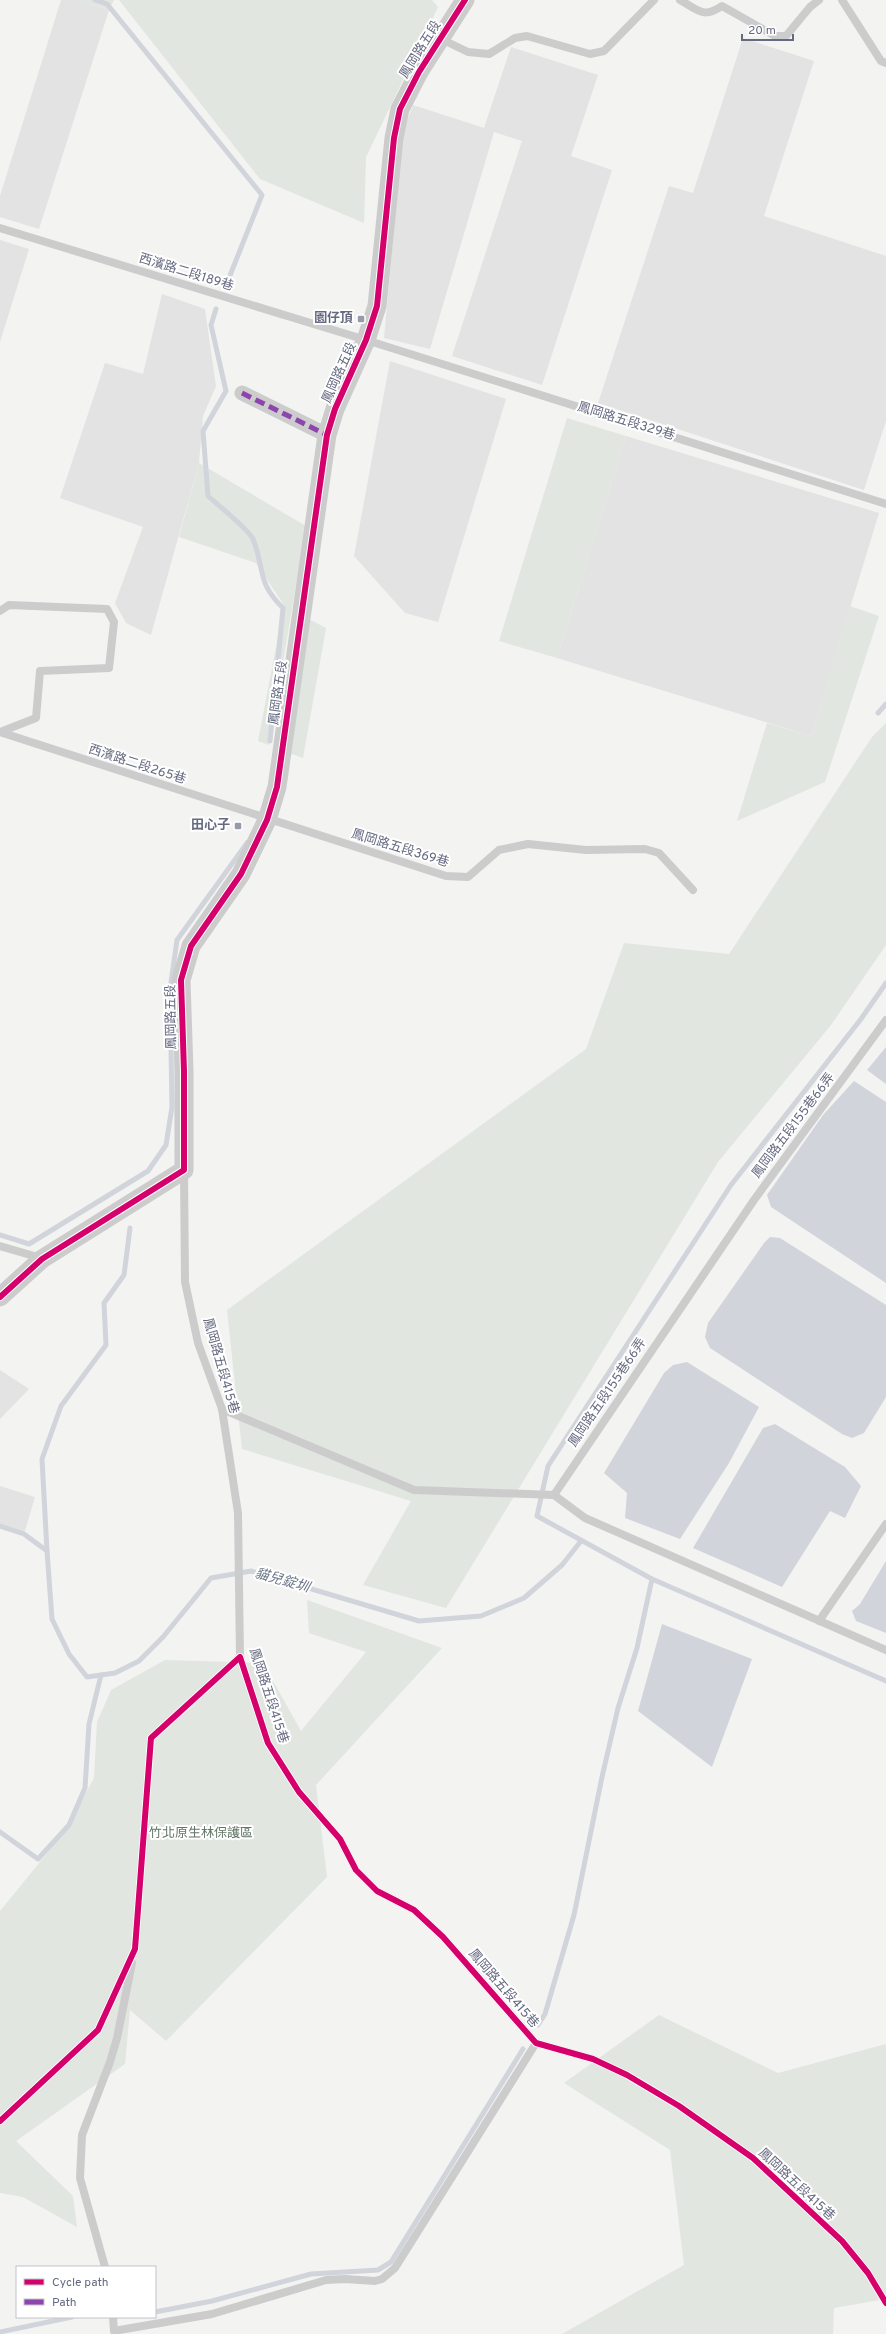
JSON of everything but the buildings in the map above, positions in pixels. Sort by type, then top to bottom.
[{"type":"street","name":"鳳岡路五段","points":[[184,1170],[182,980],[191,946],[241,874],[267,820],[277,787],[327,435],[335,409],[366,340],[377,306],[394,138],[400,109],[419,72],[465,0]]},
{"type":"street","points":[[242,393],[327,435]]},
{"type":"street","points":[[0,1297],[42,1259],[184,1170]]},
{"type":"lane","points":[[441,39],[468,52],[489,54],[515,38],[527,36],[590,54],[604,51],[654,0]]},
{"type":"lane","points":[[680,0],[702,12],[711,13],[722,6],[775,36],[786,36],[810,7],[819,0]]},
{"type":"lane","points":[[842,0],[881,61],[886,63]]},
{"type":"lane","name":"西濱路二段189巷","points":[[0,228],[366,340]]},
{"type":"lane","name":"鳳岡路五段329巷","points":[[366,340],[886,504]]},
{"type":"lane","points":[[0,611],[9,605],[106,608],[114,622],[109,668],[40,671],[36,718],[0,732]]},
{"type":"lane","name":"西濱路二段265巷","points":[[0,732],[267,820]]},
{"type":"lane","name":"鳳岡路五段369巷","points":[[267,820],[446,876],[468,877],[499,850],[528,844],[586,850],[646,849],[660,853],[693,890]]},
{"type":"lane","name":"鳳岡路五段155巷66弄","points":[[554,1495],[754,1200],[886,1020]]},
{"type":"lane","name":"鳳岡路五段415巷","points":[[184,1170],[186,1282],[198,1343],[222,1410],[238,1513],[240,1657],[268,1743],[299,1792],[340,1839],[356,1870],[377,1891],[414,1910],[443,1937],[536,2043],[593,2059],[627,2075],[679,2106],[753,2158],[842,2241],[868,2273],[886,2303]]},
{"type":"lane","points":[[0,1246],[42,1259]]},
{"type":"lane","points":[[222,1410],[414,1490],[554,1495],[585,1518],[886,1650]]},
{"type":"lane","points":[[819,1621],[886,1524]]},
{"type":"lane","points":[[105,2266],[80,2178],[82,2135],[116,2044],[135,1949],[151,1738],[240,1657]]},
{"type":"lane","points":[[0,2121],[98,2030],[135,1949]]},
{"type":"lane","points":[[112,2318],[114,2331],[212,2314],[326,2280],[345,2278],[375,2281],[382,2279],[395,2268],[536,2043]]},
{"type":"shaded area","points":[[61,0],[78,0],[109,10],[39,229],[0,217],[0,196]]},
{"type":"shaded area","points":[[743,38],[814,61],[764,216],[886,256],[886,421],[864,490],[598,403],[669,186],[693,193]]},
{"type":"shaded area","points":[[511,47],[598,75],[571,156],[612,170],[542,385],[452,356],[522,141],[494,132],[430,349],[384,338],[403,131],[413,105],[484,128]]},
{"type":"shaded area","points":[[0,240],[29,249],[0,342]]},
{"type":"shaded area","points":[[162,294],[205,309],[216,386],[203,416],[199,463],[151,635],[126,623],[115,603],[143,527],[60,498],[105,363],[143,374]]},
{"type":"shaded area","points":[[390,361],[506,399],[438,622],[405,613],[354,556]]},
{"type":"shaded area","points":[[626,436],[879,513],[811,736],[557,658]]},
{"type":"shaded area","points":[[886,1047],[886,1084],[867,1070]]},
{"type":"shaded area","points":[[854,1081],[886,1102],[886,1283],[771,1207],[767,1195],[823,1115]]},
{"type":"shaded area","points":[[770,1237],[780,1238],[886,1305],[886,1397],[864,1433],[852,1438],[842,1434],[710,1348],[705,1337],[708,1323],[764,1243]]},
{"type":"shaded area","points":[[687,1362],[759,1407],[729,1463],[680,1539],[625,1518],[627,1493],[604,1473],[664,1373],[673,1365]]},
{"type":"shaded area","points":[[0,1370],[29,1389],[0,1419]]},
{"type":"shaded area","points":[[775,1424],[845,1467],[861,1486],[845,1518],[830,1511],[782,1587],[693,1548],[763,1428]]},
{"type":"shaded area","points":[[0,1486],[35,1497],[24,1534],[0,1526]]},
{"type":"shaded area","points":[[886,1561],[886,1633],[856,1621],[852,1611],[860,1604]]},
{"type":"shaded area","points":[[662,1624],[752,1659],[712,1767],[638,1711]]},
{"type":"green space","points":[[78,0],[114,0],[109,10]]},
{"type":"green space","points":[[119,0],[432,0],[438,7],[366,157],[364,223],[260,179]]},
{"type":"green space","points":[[567,418],[626,436],[557,658],[499,641]]},
{"type":"green space","points":[[199,463],[306,526],[269,745],[258,741],[284,605],[256,563],[179,537]]},
{"type":"green space","points":[[850,606],[879,616],[825,782],[737,821],[767,723],[811,736]]},
{"type":"green space","points":[[307,618],[326,628],[303,758],[287,752]]},
{"type":"green space","points":[[886,723],[886,945],[831,1025],[718,1162],[446,1608],[363,1585],[411,1501],[242,1449],[227,1310],[586,1049],[624,943],[729,954],[872,737]]},
{"type":"green space","name":"竹北原生林保護區","points":[[307,1600],[442,1648],[316,1785],[327,1877],[166,2041],[130,2010],[125,2064],[16,2141],[73,2196],[77,2227],[23,2197],[0,2193],[0,1911],[66,1830],[94,1778],[97,1722],[111,1690],[165,1660],[263,1663],[301,1731],[366,1652],[309,1633]]},
{"type":"green space","points":[[659,2015],[778,2073],[886,2044],[886,2299],[834,2308],[833,2334],[562,2334],[684,2265],[670,2150],[564,2083]]},
{"type":"waterway","points":[[95,0],[107,4],[262,195],[227,283]]},
{"type":"waterway","points":[[216,309],[211,325],[226,391],[203,431],[208,496],[253,539],[265,582],[274,599],[283,608],[270,741]]},
{"type":"waterway","points":[[878,713],[886,704]]},
{"type":"waterway","points":[[0,1235],[29,1244],[148,1171],[166,1145],[172,1107],[170,989],[177,940],[247,843]]},
{"type":"waterway","points":[[886,983],[861,1019],[731,1185],[548,1466],[537,1516],[652,1579],[886,1681]]},
{"type":"waterway","points":[[47,1551],[42,1459],[61,1406],[106,1345],[104,1303],[124,1275],[130,1228]]},
{"type":"waterway","name":"貓兒錠圳","points":[[0,1526],[24,1534],[47,1551],[52,1619],[69,1654],[87,1677],[115,1673],[139,1661],[163,1637],[211,1578],[251,1571],[419,1621],[481,1616],[524,1598],[562,1565],[581,1541]]},
{"type":"waterway","points":[[538,2025],[545,2014],[574,1915],[602,1777],[618,1708],[637,1648],[652,1579]]},
{"type":"waterway","points":[[0,1832],[38,1859],[69,1825],[85,1788],[89,1724],[101,1675]]},
{"type":"waterway","points":[[156,2312],[212,2301],[311,2274],[378,2270],[391,2262],[523,2049]]},
{"type":"waterway","points":[[0,2332],[67,2318]]},
{"type":"marked path","points":[[242,393],[327,435]]},
{"type":"cycle path","points":[[0,1297],[42,1259],[184,1170],[184,1071],[181,980],[191,946],[241,874],[267,820],[277,787],[327,435],[335,409],[366,340],[377,306],[394,138],[400,109],[419,72],[465,0]]},
{"type":"cycle path","points":[[0,2121],[98,2030],[135,1949],[151,1738],[240,1657],[268,1743],[299,1792],[340,1839],[356,1870],[377,1891],[414,1910],[443,1937],[536,2043],[593,2059],[627,2075],[679,2106],[753,2158],[842,2241],[868,2273],[886,2303]]},
{"type":"place","name":"園仔頂","points":[[361,319]]},
{"type":"place","name":"田心子","points":[[238,826]]}]
